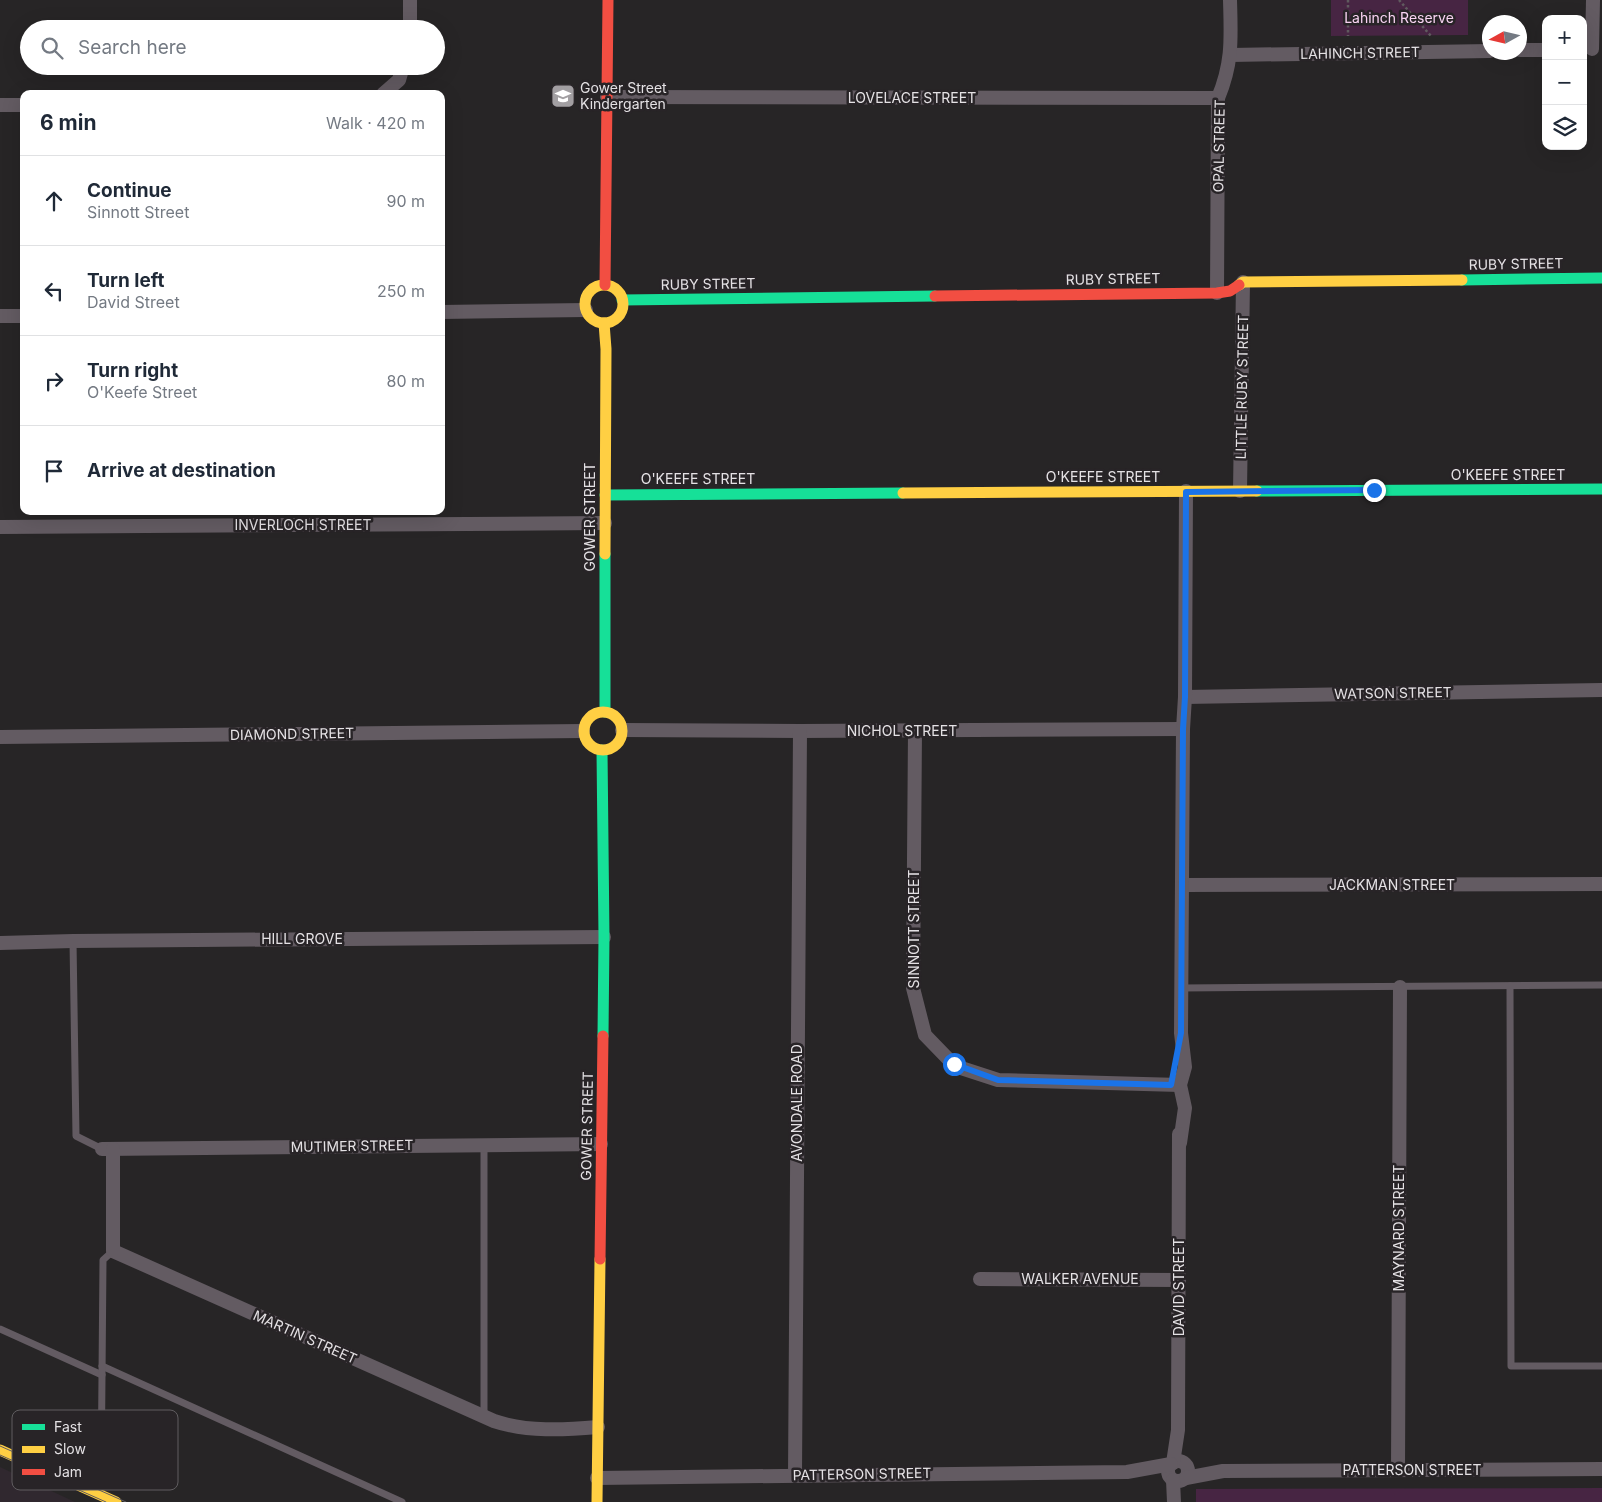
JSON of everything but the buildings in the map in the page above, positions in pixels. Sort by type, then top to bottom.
[{"type":"street","points":[[410,0],[410,20]]},
{"type":"street","points":[[605,285],[608,0]]},
{"type":"street","name":"OPAL STREET","points":[[1217,293],[1218,98],[1225,81],[1231,55],[1230,0]]},
{"type":"street","points":[[1593,0],[1593,49]]},
{"type":"street","points":[[1527,50],[1542,50]]},
{"type":"street","name":"LAHINCH STREET","points":[[1231,55],[1482,51]]},
{"type":"street","points":[[388,90],[399,80],[400,75]]},
{"type":"street","name":"LOVELACE STREET","points":[[607,97],[1218,98]]},
{"type":"street","points":[[0,105],[20,105]]},
{"type":"street","name":"RUBY STREET","points":[[622,300],[1217,293],[1230,291],[1243,282],[1602,278]]},
{"type":"street","name":"LITTLE RUBY STREET","points":[[1240,491],[1243,282]]},
{"type":"street","points":[[605,285],[616,290],[623,306],[616,318],[611,322],[604,323],[593,319],[586,310],[585,303],[587,296],[592,290],[598,286],[605,285]]},
{"type":"street","points":[[445,312],[586,310]]},
{"type":"street","points":[[0,316],[20,316]]},
{"type":"street","name":"GOWER STREET","points":[[604,323],[606,348],[605,712]]},
{"type":"street","name":"O'KEEFE STREET","points":[[605,494],[1602,489]]},
{"type":"street","name":"DAVID STREET","points":[[1182,1502],[1178,1430],[1180,1144],[1185,1108],[1176,1085],[1185,1060],[1181,1033],[1186,492]]},
{"type":"street","name":"INVERLOCH STREET","points":[[0,527],[605,523]]},
{"type":"street","name":"WATSON STREET","points":[[1185,697],[1602,690]]},
{"type":"street","points":[[597,712],[605,712],[616,717],[620,722],[622,730],[621,737],[616,745],[611,749],[602,750],[590,745],[583,731],[586,722],[591,716],[597,712]]},
{"type":"street","name":"NICHOL STREET","points":[[622,730],[915,731],[1183,729]]},
{"type":"street","name":"DIAMOND STREET","points":[[0,737],[583,731]]},
{"type":"street","name":"AVONDALE ROAD","points":[[795,1475],[800,731]]},
{"type":"street","name":"SINNOTT STREET","points":[[915,731],[913,988],[925,1035],[955,1066],[998,1080],[1176,1085]]},
{"type":"street","name":"GOWER STREET","points":[[597,1502],[604,937],[602,750]]},
{"type":"street","name":"JACKMAN STREET","points":[[1182,885],[1602,884]]},
{"type":"street","name":"HILL GROVE","points":[[0,943],[604,937]]},
{"type":"street","name":"MAYNARD STREET","points":[[1398,1470],[1400,987]]},
{"type":"street","name":"MUTIMER STREET","points":[[108,1149],[602,1144]]},
{"type":"street","points":[[108,1149],[113,1251]]},
{"type":"street","name":"MARTIN STREET","points":[[113,1251],[510,1426],[530,1428],[598,1427]]},
{"type":"street","name":"WALKER AVENUE","points":[[980,1279],[1179,1280]]},
{"type":"street","points":[[0,1450],[12,1455]]},
{"type":"street","name":"PATTERSON STREET","points":[[597,1478],[1179,1471],[1602,1469]]},
{"type":"street","name":"DAVID STREET","points":[[1174,1502],[1179,1471]]},
{"type":"street","points":[[90,1490],[116,1502]]},
{"type":"lane","points":[[73,941],[76,1136],[108,1149]]},
{"type":"lane","points":[[1182,988],[1602,985]]},
{"type":"lane","points":[[1510,986],[1512,1366],[1602,1366]]},
{"type":"lane","points":[[484,1145],[484,1416]]},
{"type":"lane","points":[[102,1410],[103,1260],[113,1251]]},
{"type":"lane","points":[[0,1329],[102,1375]]},
{"type":"lane","points":[[102,1366],[402,1502]]},
{"type":"lane","points":[[101,1490],[101,1495]]},
{"type":"path","points":[[1348,0],[1348,36]]},
{"type":"path","points":[[1399,0],[1431,36]]},
{"type":"shaded area","points":[[0,1467],[12,1473],[12,1490],[49,1490],[75,1502],[0,1502]]},
{"type":"green space","name":"Lahinch Reserve","points":[[1331,0],[1468,0],[1468,35],[1331,36]]},
{"type":"green space","points":[[1602,1488],[1602,1502],[1196,1502],[1196,1489]]},
{"type":"tram line","points":[[0,1446],[12,1451]]},
{"type":"tram line","points":[[0,1455],[12,1460]]},
{"type":"tram line","points":[[79,1490],[106,1502]]},
{"type":"tram line","points":[[99,1490],[126,1502]]},
{"type":"traffic: fast","points":[[1462,280],[1602,278]]},
{"type":"traffic: fast","points":[[622,300],[935,296]]},
{"type":"traffic: fast","points":[[1257,491],[1602,489]]},
{"type":"traffic: fast","points":[[605,495],[903,493]]},
{"type":"traffic: fast","points":[[605,554],[605,712]]},
{"type":"traffic: fast","points":[[602,750],[603,1036]]},
{"type":"traffic: slow","points":[[1239,285],[1243,282],[1462,280]]},
{"type":"traffic: slow","points":[[604,285],[617,291],[623,304],[617,317],[604,323],[591,317],[585,304],[591,291],[604,285]]},
{"type":"traffic: slow","points":[[604,323],[606,349],[605,554]]},
{"type":"traffic: slow","points":[[903,493],[1257,491]]},
{"type":"traffic: slow","points":[[603,712],[617,717],[622,731],[617,745],[603,750],[589,745],[584,731],[589,717],[603,712]]},
{"type":"traffic: slow","points":[[597,1502],[600,1259]]},
{"type":"traffic: slow","points":[[0,1450],[12,1455]]},
{"type":"traffic: slow","points":[[89,1490],[116,1502]]},
{"type":"traffic: jam","points":[[605,285],[608,0]]},
{"type":"traffic: jam","points":[[935,296],[1217,293],[1230,291],[1239,285]]},
{"type":"traffic: jam","points":[[600,1259],[603,1036]]},
{"type":"place","name":"Gower Street Kindergarten","points":[[563,96]]},
{"type":"route","points":[[954,1064],[955,1066],[998,1080],[1171,1085],[1181,1033],[1186,492],[1374,490]]}]
